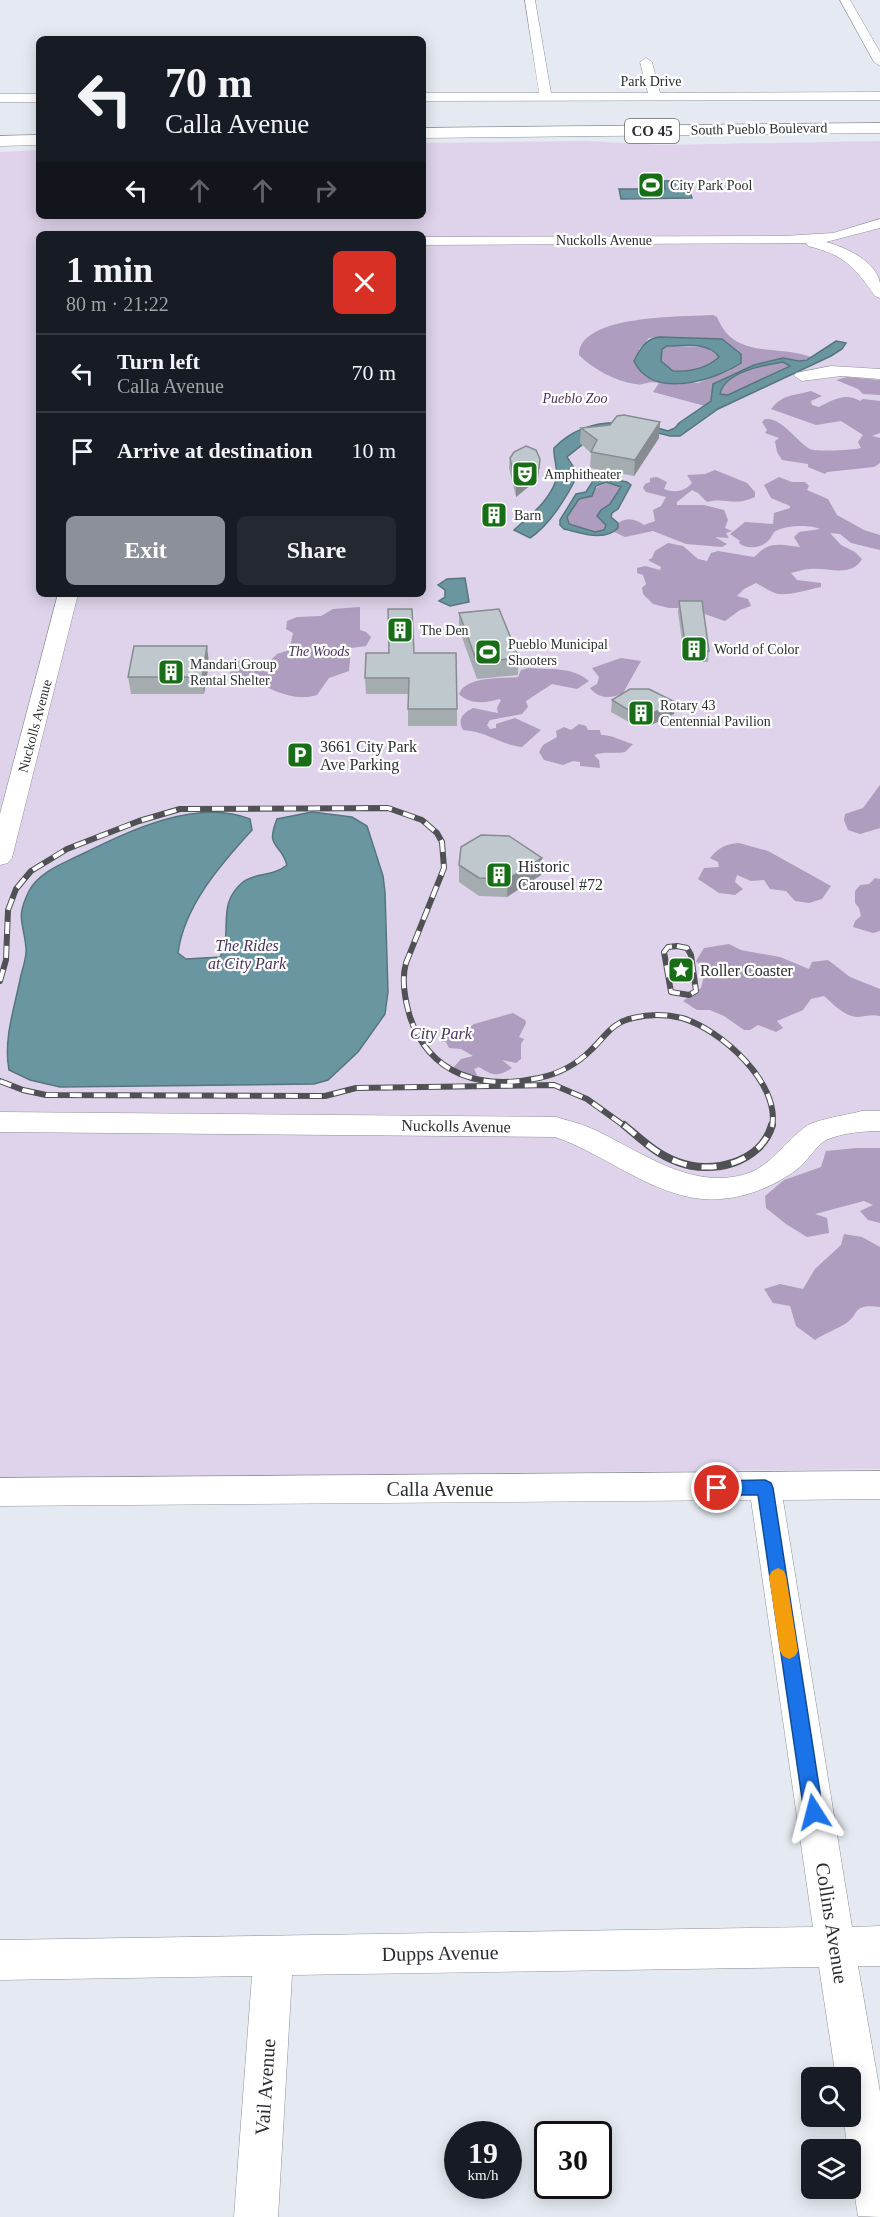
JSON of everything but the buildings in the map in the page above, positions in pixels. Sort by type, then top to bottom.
[{"type":"main road","name":"South Pueblo Boulevard","points":[[426,134],[880,128]]},
{"type":"main road","points":[[0,141],[36,140]]},
{"type":"street","points":[[530,0],[545,96]]},
{"type":"street","points":[[845,0],[880,62]]},
{"type":"street","points":[[646,62],[655,96]]},
{"type":"street","name":"Park Drive","points":[[426,97],[880,96]]},
{"type":"street","points":[[0,98],[36,98]]},
{"type":"street","points":[[784,240],[834,237],[880,224]]},
{"type":"street","points":[[867,271],[865,249],[880,224]]},
{"type":"street","points":[[784,240],[837,249],[847,253],[867,271],[880,293]]},
{"type":"street","name":"Nuckolls Avenue","points":[[426,241],[784,240]]},
{"type":"street","points":[[802,376],[825,370],[853,370],[880,374]]},
{"type":"street","name":"Nuckolls Avenue","points":[[0,858],[67,597]]},
{"type":"street","name":"Nuckolls Avenue","points":[[0,1122],[556,1127],[584,1136],[656,1174],[694,1186],[725,1187],[756,1182],[791,1159],[816,1133],[862,1121],[880,1121]]},
{"type":"street","name":"Calla Avenue","points":[[0,1492],[765,1488],[880,1485]]},
{"type":"street","name":"Collins Avenue","points":[[765,1488],[835,1946],[880,2216]]},
{"type":"street","name":"Dupps Avenue","points":[[0,1959],[880,1946]]},
{"type":"street","name":"Vail Avenue","points":[[256,2217],[273,1956]]},
{"type":"green space","name":"City Park","points":[[585,141],[661,145],[880,141],[880,1469],[0,1478],[0,152],[36,150],[36,219],[426,219],[426,143]]},
{"type":"green space","points":[[713,315],[717,317],[724,331],[734,340],[745,345],[811,357],[803,360],[771,361],[738,372],[714,384],[711,401],[705,406],[653,392],[659,383],[638,384],[612,377],[598,370],[579,355],[584,342],[596,332],[614,325],[635,320]],"holes":[[[649,338],[722,339],[731,370],[698,383],[654,381],[639,349]]]},
{"type":"green space","points":[[667,346],[706,347],[719,357],[698,369],[673,371],[661,361],[662,349]]},
{"type":"green space","points":[[783,362],[790,365],[728,395],[719,394],[722,386],[736,375]]},
{"type":"green space","points":[[847,377],[880,380],[880,395],[863,394],[858,389],[836,380]]},
{"type":"green space","points":[[811,391],[822,396],[811,401],[812,405],[819,407],[844,397],[860,401],[863,399],[880,401],[880,433],[872,436],[880,438],[880,463],[874,467],[825,474],[808,467],[808,464],[782,460],[777,452],[775,441],[779,438],[765,433],[767,430],[762,422],[765,419],[771,419],[783,426],[810,449],[861,448],[858,442],[863,435],[841,421],[816,425],[771,409],[780,400]]},
{"type":"green space","points":[[715,470],[747,483],[755,492],[755,497],[735,502],[707,502],[692,490],[677,502],[677,505],[704,505],[724,510],[728,520],[725,528],[732,531],[726,533],[729,538],[715,537],[727,544],[722,547],[686,544],[653,531],[625,537],[612,531],[615,526],[626,519],[635,520],[644,525],[655,521],[653,510],[661,506],[666,497],[646,492],[643,488],[650,482],[650,478],[657,477],[667,482],[664,489],[679,491],[692,483],[687,475],[705,474]]},
{"type":"green space","points":[[779,477],[792,482],[805,482],[809,486],[807,490],[828,499],[837,515],[864,530],[880,535],[880,550],[851,543],[840,534],[830,533],[841,545],[855,552],[862,559],[857,565],[845,570],[807,569],[791,573],[797,580],[821,583],[821,587],[795,593],[778,594],[756,583],[744,589],[737,596],[748,599],[751,606],[740,610],[725,621],[687,608],[669,608],[653,604],[643,594],[642,588],[646,584],[643,575],[637,573],[637,568],[645,566],[660,570],[661,567],[648,560],[652,558],[655,551],[668,543],[683,546],[698,559],[707,561],[711,553],[718,551],[754,557],[773,545],[800,547],[794,537],[799,532],[820,529],[800,526],[783,528],[775,532],[766,543],[754,547],[742,545],[730,534],[745,522],[773,524],[774,513],[790,508],[771,498],[764,485]]},
{"type":"green space","points":[[606,482],[621,487],[610,504],[601,510],[606,525],[604,530],[595,532],[569,524],[567,517],[579,499]]},
{"type":"green space","name":"The Woods","points":[[360,607],[360,630],[371,637],[366,646],[351,648],[349,671],[329,678],[317,695],[304,697],[282,694],[252,680],[230,675],[231,661],[270,661],[277,654],[289,650],[293,633],[286,629],[287,621],[297,617],[321,616],[333,609]]},
{"type":"green space","points":[[621,658],[641,661],[623,693],[605,697],[594,692],[590,688],[597,684],[599,677],[592,668]]},
{"type":"green space","points":[[528,668],[568,671],[589,681],[577,689],[552,684],[526,701],[528,707],[522,714],[490,720],[487,725],[490,729],[496,728],[496,724],[515,718],[541,730],[522,747],[480,733],[463,730],[461,720],[466,712],[473,708],[498,713],[497,708],[501,700],[478,702],[468,700],[459,694],[463,688],[476,681],[518,677],[521,670]]},
{"type":"green space","points":[[579,724],[586,726],[588,730],[600,730],[601,735],[633,744],[625,752],[594,755],[599,760],[600,768],[580,766],[580,762],[573,761],[563,765],[544,760],[539,752],[543,745],[557,737],[556,731],[564,727],[571,730]]},
{"type":"green space","points":[[880,785],[880,828],[860,834],[848,830],[844,820],[845,814],[863,808]]},
{"type":"green space","points":[[739,843],[768,851],[831,886],[822,899],[809,903],[795,901],[786,891],[770,889],[764,880],[751,881],[737,875],[735,882],[743,889],[735,895],[719,893],[698,879],[704,868],[719,867],[718,862],[710,858],[716,851],[726,845]]},
{"type":"green space","points":[[875,878],[880,879],[880,931],[873,933],[853,927],[855,921],[861,916],[855,903],[855,891],[860,885],[869,884]]},
{"type":"green space","points":[[729,944],[741,950],[780,957],[809,969],[812,962],[828,960],[850,977],[880,989],[880,1016],[852,1016],[838,1009],[824,996],[811,999],[803,1010],[777,1021],[783,1028],[776,1032],[758,1025],[750,1030],[744,1030],[724,1016],[710,1010],[697,1010],[683,1001],[701,988],[705,973],[696,961],[704,948]]},
{"type":"green space","points":[[513,1013],[526,1023],[519,1037],[524,1039],[521,1044],[521,1059],[516,1063],[502,1060],[512,1068],[495,1074],[479,1067],[474,1069],[477,1075],[467,1078],[452,1069],[461,1059],[473,1056],[461,1049],[449,1048],[446,1042],[440,1039],[444,1035],[450,1032],[465,1031],[474,1024]]},
{"type":"green space","points":[[880,1148],[880,1223],[868,1220],[860,1211],[873,1205],[864,1201],[815,1214],[827,1218],[829,1233],[807,1237],[766,1208],[765,1196],[784,1180],[821,1167],[826,1151]]},
{"type":"green space","points":[[844,1234],[862,1237],[880,1247],[880,1307],[860,1308],[850,1321],[815,1340],[796,1326],[790,1306],[773,1303],[764,1289],[780,1284],[803,1289],[815,1269],[841,1245]]},
{"type":"water","name":"City Park Pool","points":[[686,180],[692,198],[621,199],[619,189],[665,189],[664,181]]},
{"type":"water","points":[[659,337],[722,339],[741,354],[741,363],[700,381],[669,384],[655,380],[643,373],[634,361],[644,345]],"holes":[[[667,346],[702,346],[719,357],[698,369],[673,371],[661,361],[662,349]]]},
{"type":"water","points":[[836,341],[846,343],[842,349],[831,356],[718,409],[680,436],[670,436],[639,428],[587,441],[567,457],[578,474],[551,518],[530,538],[514,530],[538,508],[553,488],[557,476],[554,448],[579,430],[593,425],[623,423],[668,431],[711,401],[713,384],[754,365],[783,358],[807,360]],"holes":[[[783,362],[790,366],[728,395],[720,394],[723,386],[729,380],[746,371]]]},
{"type":"water","points":[[596,476],[627,482],[631,485],[618,509],[612,513],[611,517],[618,523],[618,528],[600,536],[564,529],[560,525],[560,520],[576,494],[586,492]],"holes":[[[606,482],[621,487],[610,504],[597,516],[606,525],[604,530],[595,532],[569,524],[567,517],[579,499],[592,496],[596,486]]]},
{"type":"water","points":[[465,578],[469,602],[450,606],[439,601],[445,597],[445,590],[438,585],[447,579]]},
{"type":"water","points":[[208,812],[250,819],[252,830],[217,871],[196,902],[182,936],[178,953],[186,959],[220,957],[226,938],[227,909],[235,891],[248,879],[282,869],[287,865],[273,840],[277,819],[312,812],[352,817],[367,826],[383,876],[385,892],[388,992],[385,1014],[358,1052],[328,1080],[314,1084],[60,1087],[30,1080],[9,1070],[9,1034],[26,955],[21,914],[33,884],[59,865],[120,836],[163,820]]},
{"type":"railway","points":[[0,981],[6,960],[8,910],[16,889],[31,871],[67,849],[139,821],[180,809],[388,808],[422,820],[437,833],[442,842],[444,868],[406,963],[404,983],[410,1017],[419,1037],[431,1053],[445,1065],[478,1080],[498,1082],[539,1078],[573,1064],[586,1055],[614,1026],[626,1020],[651,1015],[682,1018],[713,1033],[745,1060],[767,1093],[772,1110],[772,1125]]},
{"type":"railway","points":[[677,946],[687,948],[691,955],[696,991],[689,995],[671,992],[664,952],[668,947],[677,946]]},
{"type":"railway","points":[[0,1081],[23,1090],[46,1095],[325,1096],[356,1088],[554,1085],[587,1099],[626,1127]]},
{"type":"railway","points":[[624,1125],[663,1155],[691,1166],[705,1167],[734,1163],[746,1157],[766,1138],[772,1125]]},
{"type":"slow traffic","points":[[778,1576],[789,1651]]},
{"type":"place","name":"City Park Pool","points":[[651,185]]},
{"type":"place","name":"Amphitheater","points":[[525,474]]},
{"type":"place","name":"Barn","points":[[494,515]]},
{"type":"place","name":"The Den","points":[[400,630]]},
{"type":"place","name":"World of Color","points":[[694,649]]},
{"type":"place","name":"Pueblo Municipal Shooters","points":[[488,652]]},
{"type":"place","name":"Mandari Group Rental Shelter","points":[[171,672]]},
{"type":"place","name":"Rotary 43 Centennial Pavilion","points":[[641,713]]},
{"type":"place","name":"3661 City Park Ave Parking","points":[[300,755]]},
{"type":"place","name":"Historic Carousel #72","points":[[499,875]]},
{"type":"place","name":"Roller Coaster","points":[[681,970]]},
{"type":"route","points":[[717,1488],[765,1488],[814,1812]]},
{"type":"park label","name":"Pueblo Zoo","points":[[575,398]]},
{"type":"park label","name":"The Rides at City Park","points":[[247,954]]}]
